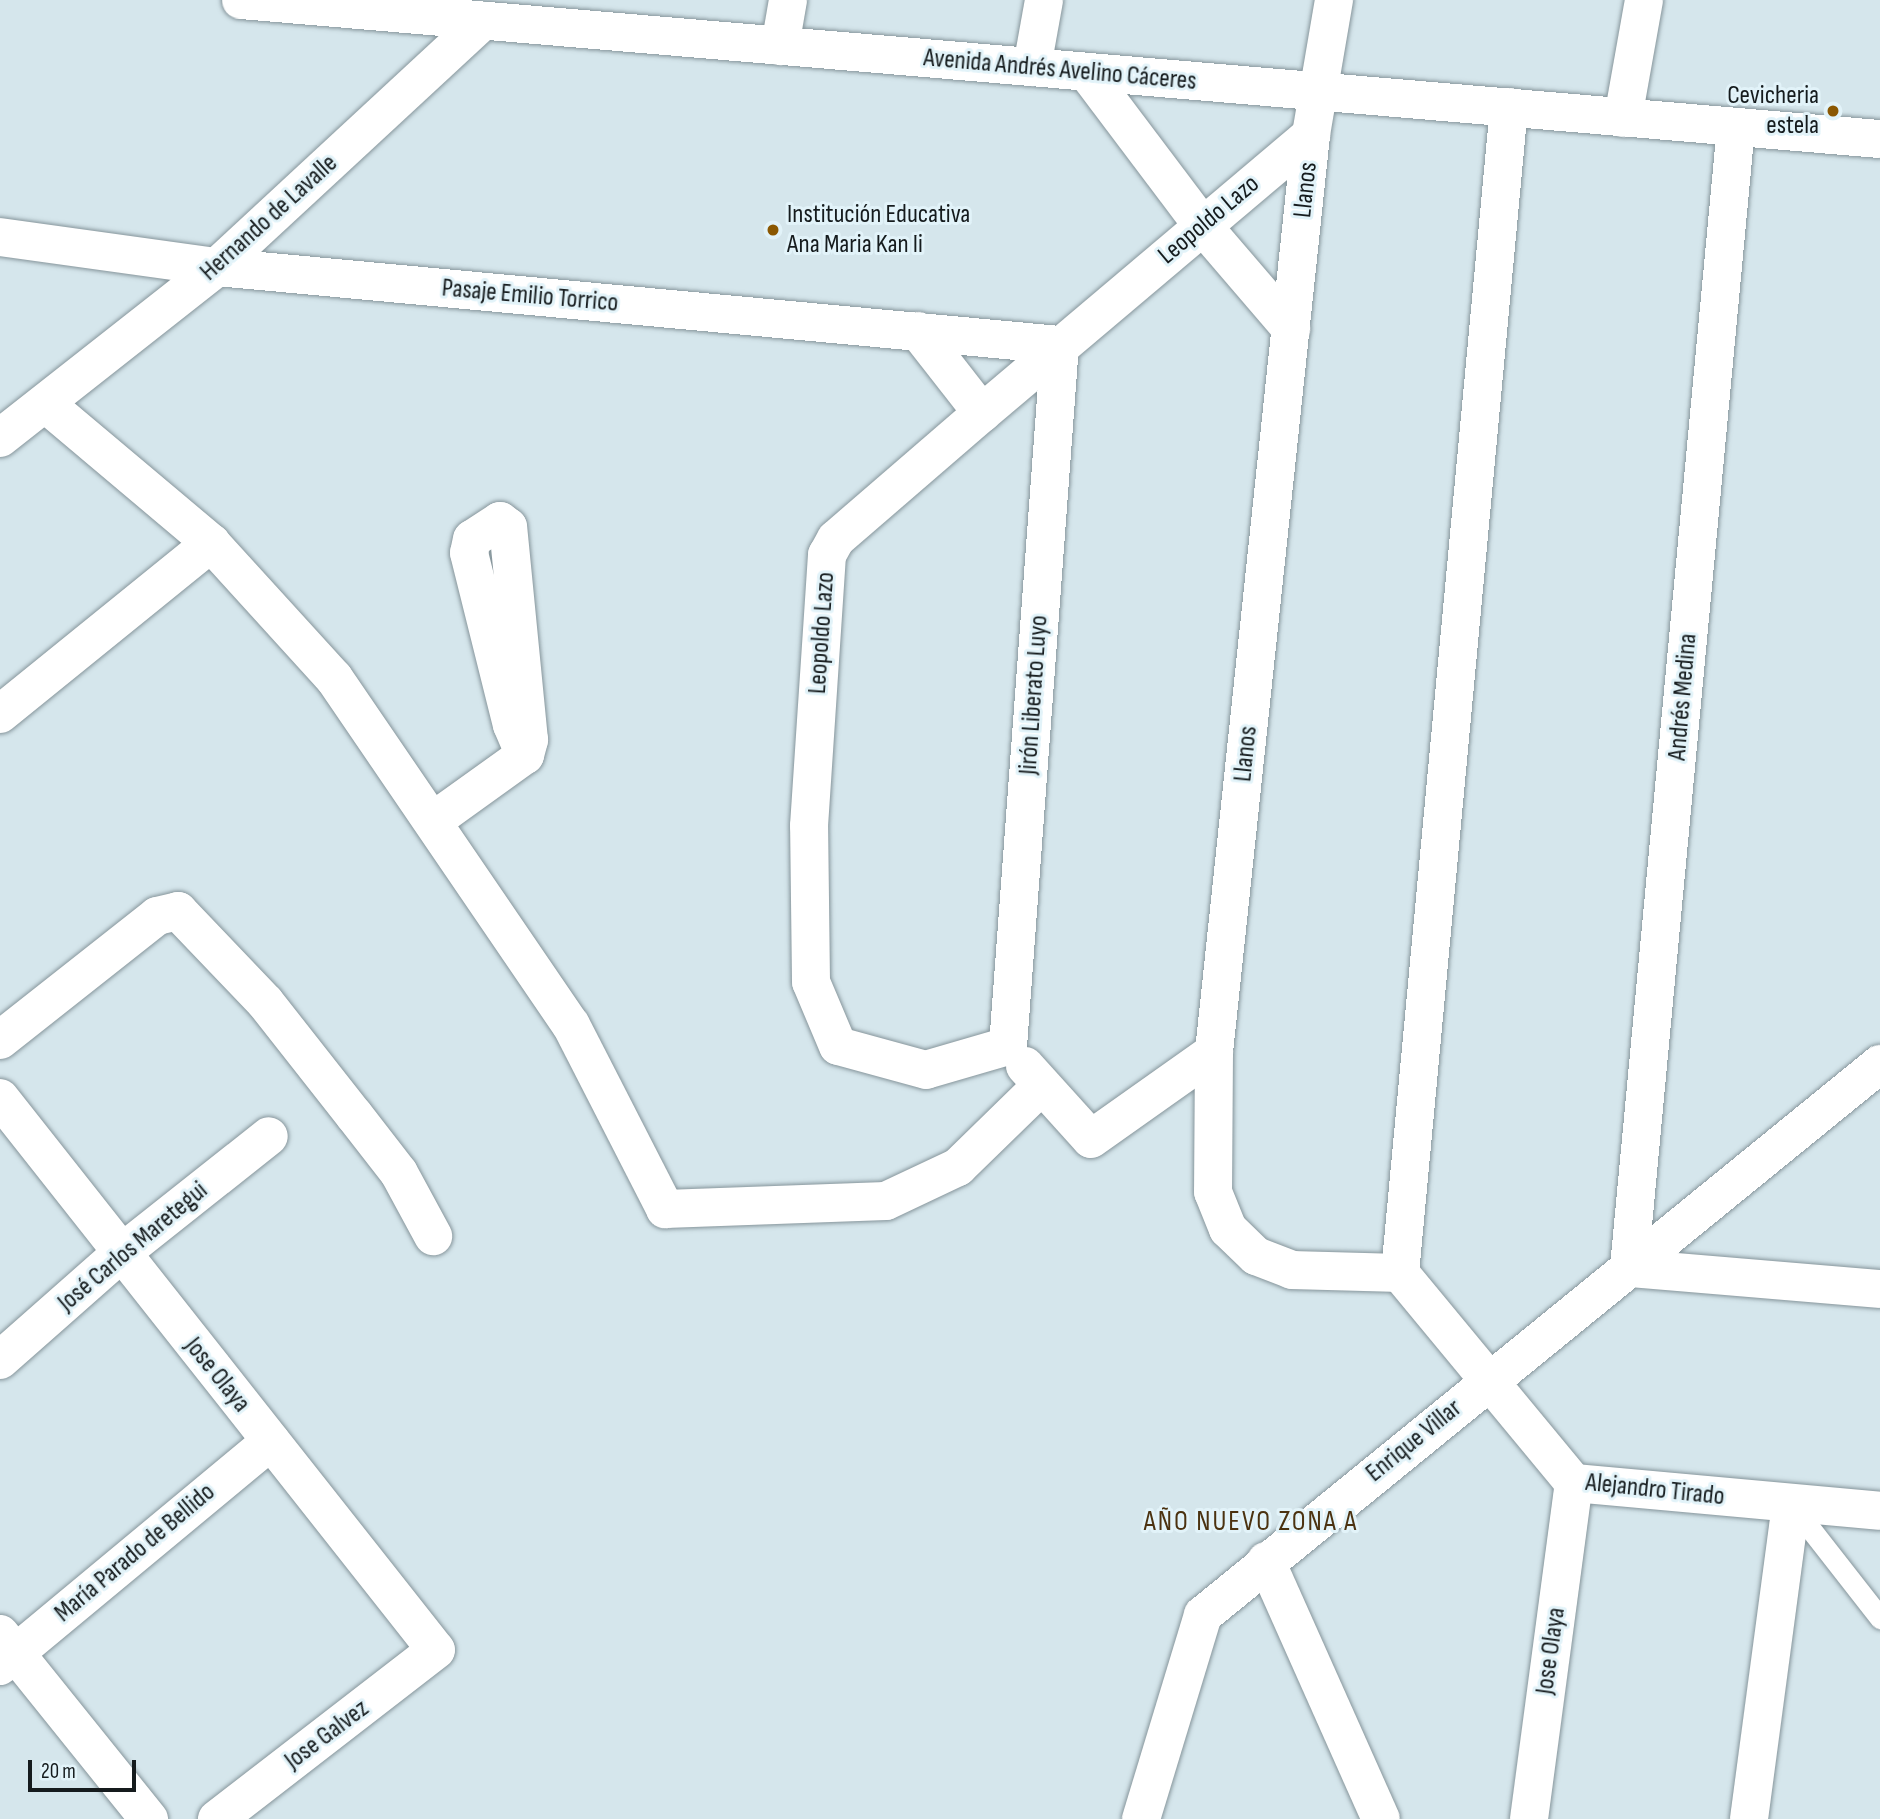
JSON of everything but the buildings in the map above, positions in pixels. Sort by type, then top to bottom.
[{"type":"street","name":"Avenida Andrés Avelino Cáceres","points":[[249,0],[483,21],[526,12],[780,46],[1032,67],[1090,75],[1317,91],[1880,139]]},
{"type":"street","points":[[780,46],[788,0]]},
{"type":"street","points":[[1032,67],[1044,0]]},
{"type":"street","name":"Llanos","points":[[1334,0],[1311,135],[1214,1052],[1213,1192],[1228,1229],[1256,1256],[1292,1270],[1401,1273]]},
{"type":"street","points":[[1623,118],[1643,0]]},
{"type":"street","name":"Hernando de Lavalle","points":[[46,404],[217,267],[483,21]]},
{"type":"street","points":[[1090,75],[1202,225],[1291,329]]},
{"type":"street","points":[[1401,1273],[1509,107]]},
{"type":"street","name":"Andrés Medina","points":[[1629,1268],[1736,127]]},
{"type":"street","name":"Leopoldo Lazo","points":[[1008,1046],[926,1070],[838,1046],[811,982],[809,826],[827,555],[836,538],[1060,345],[1311,135]]},
{"type":"street","name":"Pasaje Emilio Torrico","points":[[0,237],[217,267],[1060,345]]},
{"type":"street","points":[[918,331],[982,413]]},
{"type":"street","name":"Jirón Liberato Luyo","points":[[1008,1046],[1060,345]]},
{"type":"street","points":[[0,438],[46,404],[211,543],[334,678],[571,1025],[665,1209],[886,1200],[958,1167],[1042,1085]]},
{"type":"street","points":[[433,821],[524,755],[529,724],[508,527],[500,521],[468,545],[512,725],[524,755]]},
{"type":"street","points":[[0,714],[211,543]]},
{"type":"street","points":[[0,1040],[157,916],[177,911],[265,1002],[398,1173],[433,1236]]},
{"type":"street","points":[[1008,1046],[1086,1138],[1096,1138],[1214,1052]]},
{"type":"street","name":"Enrique Villar","points":[[1141,1819],[1203,1615],[1266,1561],[1880,1064]]},
{"type":"street","name":"Jose Olaya","points":[[0,1098],[119,1255],[271,1441],[436,1650]]},
{"type":"street","name":"José Carlos Maretegui","points":[[0,1360],[119,1255],[269,1136]]},
{"type":"street","points":[[1629,1268],[1880,1289]]},
{"type":"street","name":"Alejandro Tirado","points":[[1401,1273],[1574,1483],[1880,1511]]},
{"type":"street","name":"María Parado de Bellido","points":[[5,1650],[271,1441]]},
{"type":"street","name":"Jose Olaya","points":[[1529,1819],[1574,1483]]},
{"type":"street","points":[[1749,1819],[1791,1504]]},
{"type":"street","points":[[1266,1561],[1381,1819]]},
{"type":"street","points":[[5,1650],[149,1819]]},
{"type":"street","name":"Jose Galvez","points":[[217,1819],[436,1650]]},
{"type":"lane","points":[[1791,1504],[1880,1618]]},
{"type":"place","name":"Cevicheria estela","points":[[1833,111]]},
{"type":"place","name":"Institución Educativa Ana Maria Kan Ii","points":[[773,230]]},
{"type":"district","name":"AÑO NUEVO ZONA A","points":[[1251,1522]]}]
